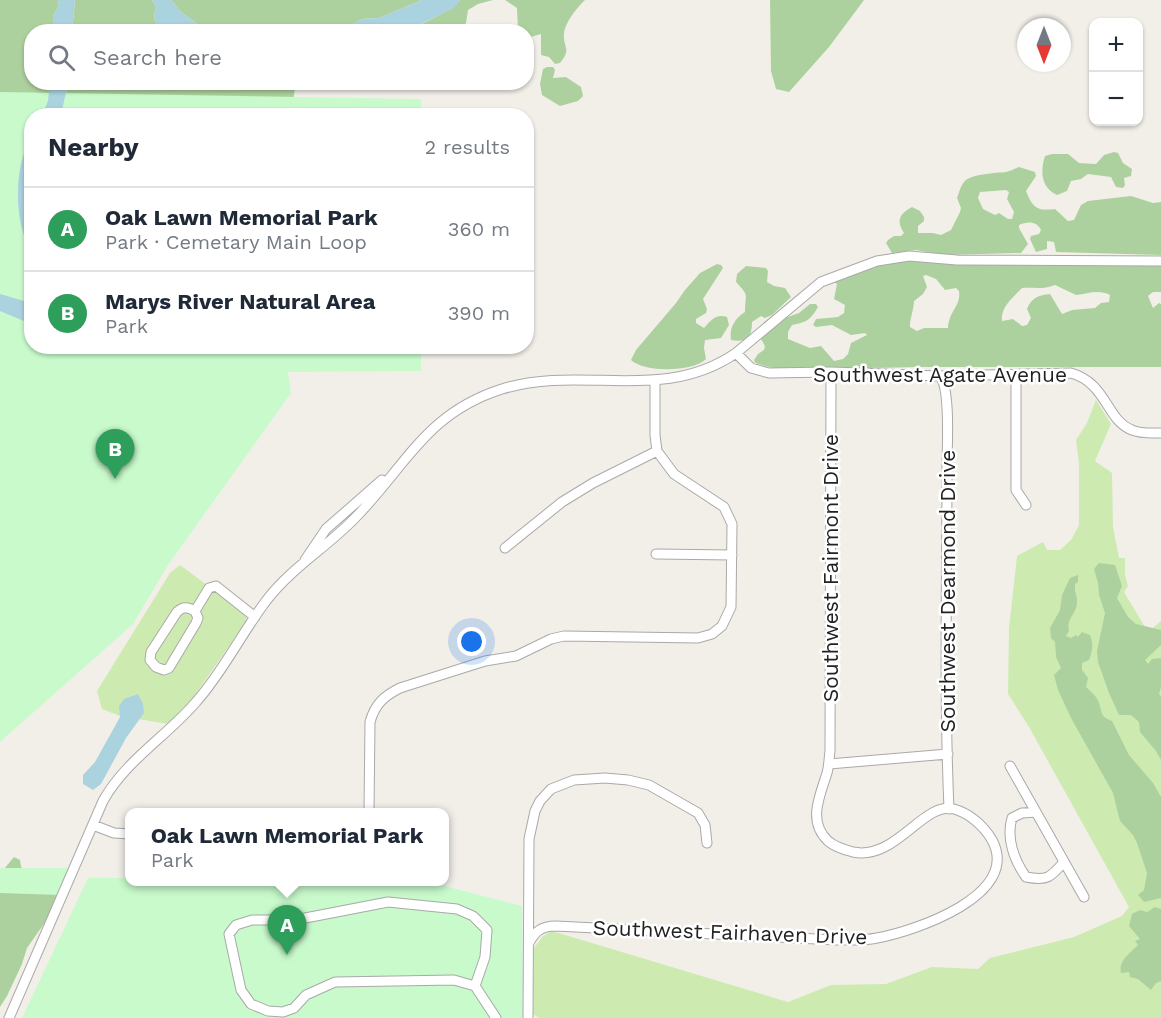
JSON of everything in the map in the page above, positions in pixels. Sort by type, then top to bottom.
[{"type":"street","points":[[9,1018],[103,801],[117,779],[196,703],[255,617],[275,591],[305,562],[309,552],[326,530],[341,514],[398,467],[421,439],[448,416],[482,397],[528,383],[555,380],[655,381],[700,373],[722,363],[736,353],[821,282],[877,261],[909,256],[957,260],[1161,261]]},
{"type":"street","name":"Southwest Agate Avenue","points":[[736,353],[751,368],[762,372],[939,376],[1071,373],[1083,376],[1101,393],[1121,423],[1132,430],[1143,433],[1161,432]]},
{"type":"street","name":"Southwest Fairmont Drive","points":[[829,764],[831,372]]},
{"type":"street","points":[[1016,374],[1016,490],[1026,505]]},
{"type":"street","name":"Southwest Dearmond Drive","points":[[939,376],[944,382],[947,424],[945,589],[949,808]]},
{"type":"street","points":[[369,808],[370,722],[373,709],[387,694],[485,661],[516,656],[550,639],[564,636],[698,638],[712,634],[722,626],[731,607],[732,524],[724,507],[674,474],[657,451],[655,381]]},
{"type":"street","points":[[505,548],[562,502],[593,483],[657,451]]},
{"type":"street","points":[[656,554],[732,555]]},
{"type":"street","points":[[195,611],[207,591],[216,586],[255,617]]},
{"type":"street","points":[[181,608],[195,611],[198,618],[196,623],[169,668],[164,670],[156,667],[150,660],[151,652],[177,612],[181,608]]},
{"type":"street","points":[[948,754],[829,764],[816,805],[817,818],[823,835],[833,844],[846,850],[863,853],[880,850],[923,820],[940,810],[949,808],[976,821],[989,836],[996,850],[1012,846]]},
{"type":"street","points":[[1010,766],[1084,897]]},
{"type":"street","points":[[528,1018],[530,835],[538,806],[544,795],[566,782],[582,779],[628,780],[649,785],[698,813],[705,825],[707,843]]},
{"type":"street","points":[[1036,812],[1022,813],[1012,818],[1008,832],[1017,864],[1026,876],[1041,880],[1054,873],[1064,862]]},
{"type":"street","points":[[93,825],[114,833],[125,834]]},
{"type":"street","name":"Southwest Fairhaven Drive","points":[[529,943],[532,936],[541,928],[556,926],[836,940],[875,939],[915,929],[933,921],[974,896],[984,888],[994,873],[997,860],[996,850]]},
{"type":"street","points":[[475,986],[485,957],[487,930],[473,916],[457,909],[388,902],[295,920],[252,920],[236,925],[230,934],[241,990],[251,1004],[268,1011],[283,1012],[294,1008],[306,995],[335,982],[454,980],[475,986],[496,1018]]},
{"type":"green space","points":[[0,0],[58,0],[59,6],[53,16],[53,24],[24,24],[24,90],[49,90],[48,101],[41,108],[24,108],[24,160],[0,294]]},
{"type":"green space","points":[[75,0],[152,0],[156,6],[157,24],[73,24]]},
{"type":"green space","points":[[171,0],[422,0],[379,18],[362,19],[353,24],[197,24],[181,12]]},
{"type":"green space","points":[[460,0],[493,0],[478,4],[468,10],[465,24],[422,24],[453,8]]},
{"type":"green space","points":[[505,0],[585,0],[567,25],[564,34],[566,54],[560,63],[555,64],[549,57],[541,55],[541,34],[534,36],[534,24],[518,24],[517,8]]},
{"type":"green space","points":[[770,0],[864,0],[829,47],[789,92],[776,89],[771,71]]},
{"type":"green space","points":[[553,67],[555,70],[553,78],[566,77],[581,87],[583,96],[578,101],[560,106],[542,95],[540,84],[543,69]]},
{"type":"green space","points":[[67,90],[295,90],[293,102],[238,108],[63,108]]},
{"type":"green space","points":[[0,92],[421,99],[421,108],[24,108],[24,354],[421,354],[421,371],[288,372],[291,393],[168,565],[133,624],[0,742]]},
{"type":"green space","points":[[1118,153],[1123,163],[1132,169],[1131,176],[1124,178],[1123,188],[1116,187],[1111,177],[1088,174],[1081,179],[1071,181],[1067,191],[1057,195],[1045,184],[1042,173],[1045,156],[1068,154],[1079,163],[1096,164],[1104,155]]},
{"type":"green space","points":[[1019,167],[1035,172],[1036,176],[1026,191],[1031,202],[1040,209],[1055,209],[1068,221],[1074,220],[1081,205],[1088,201],[1131,196],[1153,203],[1161,202],[1161,255],[1056,252],[1054,242],[1047,241],[1047,249],[1036,252],[1030,239],[1031,236],[1039,234],[1041,230],[1034,223],[1028,222],[1019,225],[1028,244],[1021,253],[944,255],[916,250],[892,253],[886,243],[894,236],[901,236],[904,233],[900,225],[900,218],[912,207],[920,211],[924,217],[924,221],[918,226],[918,233],[941,235],[951,230],[960,212],[961,208],[957,198],[965,181],[978,175],[1006,172]],"holes":[[[1006,190],[1009,192],[1007,199],[1014,212],[1012,219],[983,209],[978,198],[980,192]]]},
{"type":"green space","points":[[914,260],[1161,263],[1161,292],[1153,292],[1148,296],[1153,308],[1161,304],[1161,367],[920,367],[781,370],[755,363],[754,360],[758,354],[764,350],[762,336],[785,318],[799,313],[810,304],[816,304],[818,307],[807,320],[792,325],[788,332],[788,339],[810,348],[821,346],[834,361],[843,359],[848,354],[851,343],[867,335],[865,333],[851,335],[832,325],[816,327],[813,325],[816,319],[838,317],[844,313],[845,305],[834,299],[837,284],[834,282],[863,269]],"holes":[[[923,276],[936,279],[945,290],[956,288],[959,291],[958,301],[950,317],[948,328],[924,328],[917,331],[910,327],[914,301],[923,294],[927,287]],[[1055,285],[1076,295],[1106,293],[1110,295],[1109,302],[1101,303],[1095,308],[1072,310],[1062,314],[1050,294],[1046,294],[1039,296],[1029,305],[1027,309],[1031,318],[1027,325],[1022,326],[1013,319],[1002,321],[1005,307],[1022,288],[1042,288]]]},
{"type":"green space","points":[[717,264],[723,268],[703,299],[707,309],[706,313],[696,319],[696,323],[704,328],[714,318],[723,316],[727,317],[729,325],[721,338],[705,340],[706,359],[691,366],[669,369],[647,367],[631,360],[636,350],[700,273]]},
{"type":"green space","points":[[746,266],[766,268],[767,282],[785,288],[791,297],[772,315],[765,318],[761,316],[752,322],[748,338],[741,341],[731,340],[733,324],[745,312],[746,296],[736,282],[737,274]]},
{"type":"green space","points":[[1096,400],[1111,424],[1095,461],[1112,473],[1113,527],[1119,558],[1125,558],[1125,575],[1128,586],[1124,592],[1148,632],[1161,621],[1161,1018],[539,1018],[533,1014],[534,948],[543,936],[552,931],[788,1002],[831,985],[886,984],[932,967],[978,969],[990,958],[1074,937],[1122,916],[1129,907],[1029,727],[1008,694],[1009,628],[1017,556],[1043,542],[1047,550],[1060,550],[1071,540],[1079,525],[1079,464],[1076,440],[1087,423]]},
{"type":"green space","points":[[1099,563],[1115,565],[1122,586],[1117,598],[1128,617],[1136,624],[1161,630],[1161,645],[1145,660],[1148,664],[1152,659],[1161,658],[1159,694],[1161,697],[1161,760],[1140,732],[1139,722],[1131,715],[1119,715],[1098,662],[1097,651],[1105,613],[1094,569]]},
{"type":"green space","points":[[180,565],[246,614],[246,622],[192,699],[168,724],[120,716],[102,709],[97,691],[170,573]]},
{"type":"green space","points":[[1078,575],[1078,582],[1075,584],[1077,605],[1069,621],[1069,631],[1066,636],[1071,638],[1076,635],[1078,637],[1082,632],[1090,635],[1091,654],[1089,660],[1082,663],[1082,670],[1088,678],[1086,687],[1097,698],[1103,716],[1112,721],[1129,755],[1153,783],[1161,797],[1161,898],[1144,902],[1138,895],[1144,890],[1147,873],[1137,843],[1120,821],[1113,793],[1071,718],[1054,675],[1061,668],[1056,657],[1055,642],[1051,638],[1050,628],[1060,610],[1062,595],[1070,578]]},
{"type":"green space","points":[[14,857],[20,860],[21,867],[28,878],[58,894],[58,897],[48,918],[27,948],[22,964],[0,1007],[0,871]]},
{"type":"green space","points":[[0,868],[74,868],[60,895],[0,893]]},
{"type":"green space","points":[[88,878],[125,878],[125,886],[444,886],[522,906],[523,1018],[22,1018]]},
{"type":"green space","points":[[1155,907],[1161,909],[1161,981],[1156,983],[1151,990],[1138,979],[1130,977],[1129,972],[1121,973],[1121,965],[1125,957],[1138,945],[1135,941],[1140,939],[1129,926],[1132,914],[1140,910],[1147,912]]},
{"type":"water","points":[[58,0],[75,0],[73,24],[53,24],[53,16],[59,6]]},
{"type":"water","points":[[152,0],[171,0],[181,12],[197,24],[157,24],[156,6]]},
{"type":"water","points":[[422,0],[460,0],[454,8],[421,24],[352,24],[362,19],[379,18]]},
{"type":"water","points":[[49,90],[66,90],[63,108],[45,108]]},
{"type":"water","points":[[24,154],[24,236],[18,195]]},
{"type":"water","points":[[0,294],[24,301],[24,321],[0,311]]},
{"type":"water","points":[[138,694],[144,713],[126,738],[101,784],[93,790],[83,784],[83,775],[95,762],[120,717],[119,706],[124,699]]},
{"type":"place","name":"Marys River Natural Area","points":[[115,479]]},
{"type":"place","name":"Oak Lawn Memorial Park","points":[[287,955]]}]
